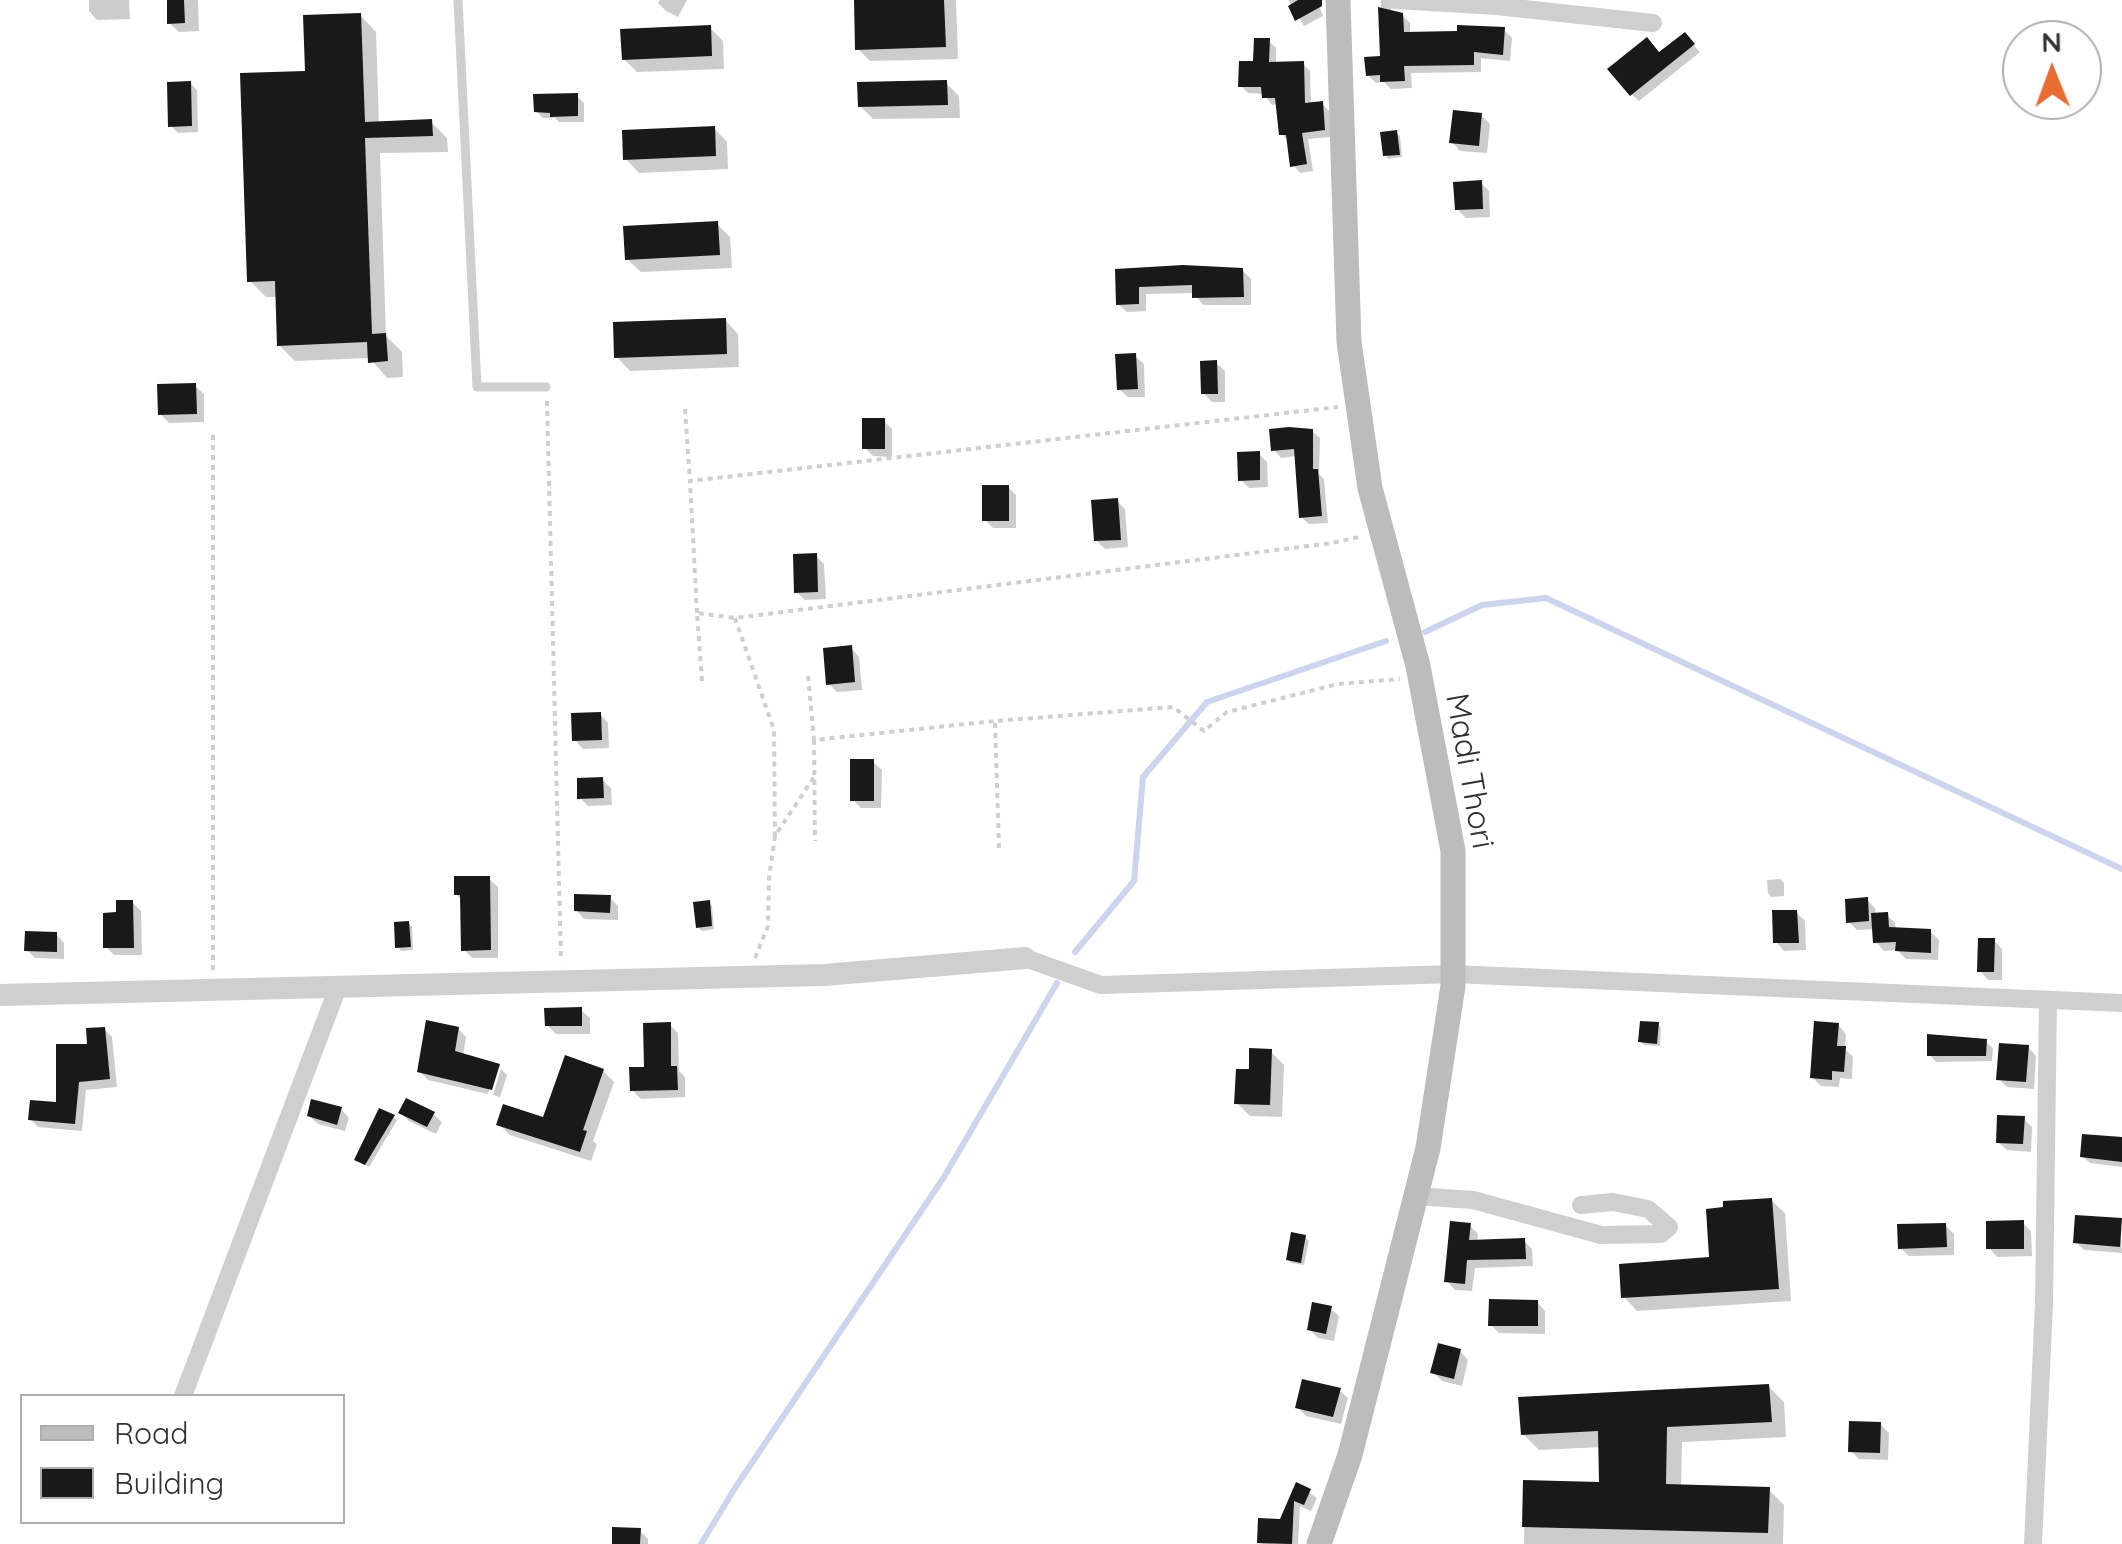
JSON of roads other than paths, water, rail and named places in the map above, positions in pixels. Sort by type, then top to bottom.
[{"type":"main road","name":"Madi Thori","points":[[1319,1544],[1350,1454],[1428,1148],[1453,974],[1453,851],[1420,678],[1370,488],[1350,342],[1338,0]]},
{"type":"street","points":[[1395,0],[1652,22]]},
{"type":"street","points":[[0,995],[824,975],[1026,958],[1101,985],[1453,974],[2122,1003]]},
{"type":"street","points":[[184,1394],[338,987]]},
{"type":"street","points":[[2033,1544],[2044,1304],[2048,1000]]},
{"type":"street","points":[[1416,1196],[1473,1200],[1601,1234],[1661,1234],[1669,1227],[1648,1209],[1613,1202],[1582,1205]]},
{"type":"lane","points":[[458,0],[477,387],[546,387]]},
{"type":"waterway","points":[[1425,632],[1482,605],[1546,598],[2122,869]]},
{"type":"waterway","points":[[1075,952],[1134,881],[1143,777],[1207,702],[1386,641]]},
{"type":"waterway","points":[[701,1544],[944,1177],[1057,983]]}]
